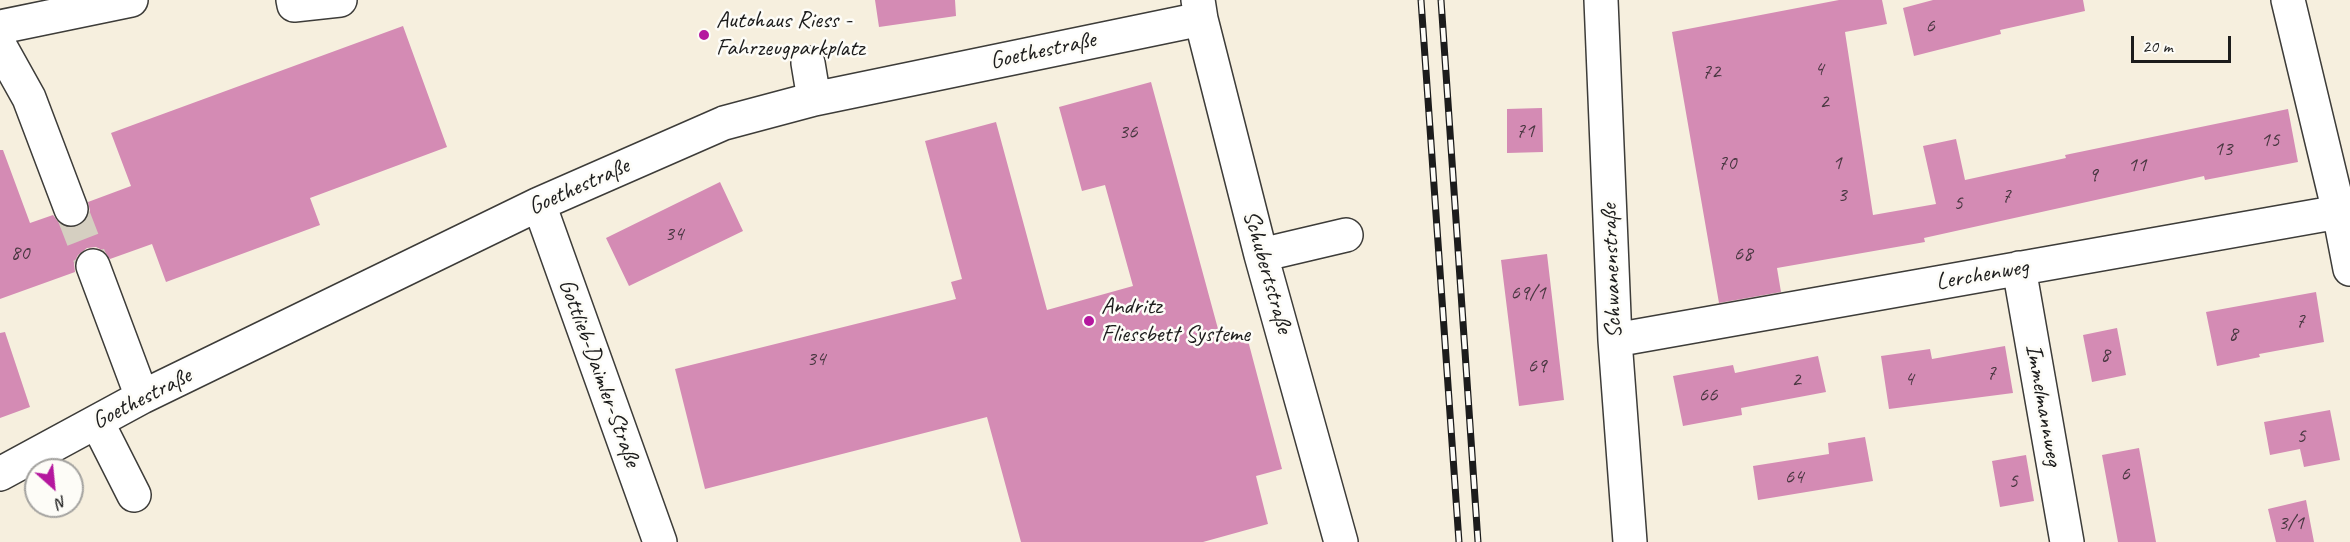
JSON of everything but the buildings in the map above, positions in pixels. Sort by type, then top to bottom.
[{"type":"street","points":[[0,27],[131,0]]},
{"type":"street","points":[[293,0],[294,6],[340,0]]},
{"type":"street","name":"Schwanenstraße","points":[[1601,0],[1615,340],[1630,542]]},
{"type":"street","points":[[2288,0],[2344,211],[2350,269]]},
{"type":"street","name":"Goethestraße","points":[[0,474],[142,397],[539,204],[724,123],[814,99],[1199,9]]},
{"type":"street","name":"Schubertstraße","points":[[1199,9],[1261,255],[1341,542]]},
{"type":"street","points":[[0,46],[29,98],[71,209]]},
{"type":"street","points":[[808,63],[814,99]]},
{"type":"street","name":"Gottlieb-Daimler-Straße","points":[[539,204],[660,542]]},
{"type":"street","name":"Lerchenweg","points":[[1615,340],[2344,211]]},
{"type":"street","points":[[1261,255],[1346,235]]},
{"type":"street","points":[[93,266],[142,397]]},
{"type":"street","name":"Immelmannweg","points":[[2019,268],[2067,542]]},
{"type":"street","points":[[97,422],[134,495]]},
{"type":"tunnel","points":[[71,209],[93,266]]},
{"type":"railway","points":[[1421,0],[1459,542]]},
{"type":"railway","points":[[1441,0],[1478,542]]},
{"type":"place","name":"Autohaus Riess - Fahrzeugparkplatz","points":[[704,35]]},
{"type":"place","name":"Andritz Fliessbett Systeme","points":[[1089,321]]}]
